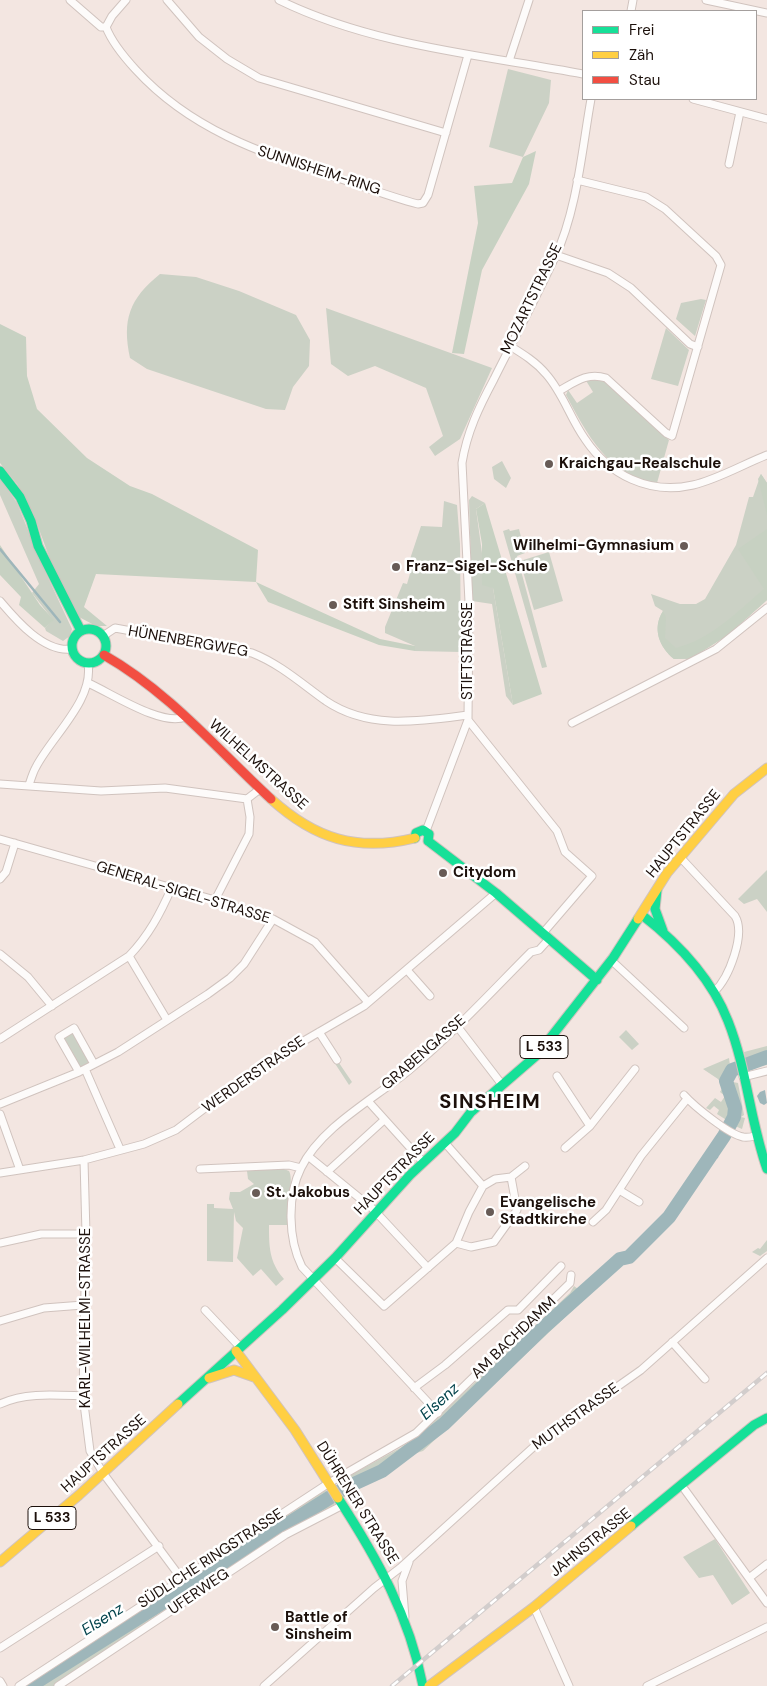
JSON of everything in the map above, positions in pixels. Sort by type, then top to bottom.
[{"type":"main road","points":[[0,471],[20,497],[31,521],[38,546],[81,631]]},
{"type":"main road","points":[[94,630],[103,636],[106,644],[104,655],[96,662],[88,664],[76,658],[72,649],[73,640],[81,631],[94,630]]},
{"type":"main road","name":"WILHELMSTRASSE","points":[[104,655],[137,674],[260,789],[306,826],[335,839],[395,843],[415,838]]},
{"type":"main road","name":"HAUPTSTRASSE","points":[[0,1562],[103,1473],[314,1279],[336,1258],[423,1162],[445,1143],[471,1112],[538,1055],[597,980],[680,857],[734,794],[767,768]]},
{"type":"main road","points":[[426,831],[430,837],[428,841],[421,844],[415,838],[418,832],[426,831]]},
{"type":"main road","points":[[428,841],[496,893],[597,980]]},
{"type":"main road","points":[[657,890],[655,909],[665,935]]},
{"type":"main road","points":[[642,915],[665,935],[714,992],[728,1021],[739,1057],[755,1136],[767,1169]]},
{"type":"main road","name":"DÜHRENER STRASSE","points":[[238,1349],[254,1377],[295,1430],[365,1538],[387,1579],[405,1622],[418,1661],[423,1686]]},
{"type":"main road","points":[[204,1380],[234,1370],[254,1377]]},
{"type":"main road","name":"JAHNSTRASSE","points":[[429,1686],[534,1607],[754,1425],[767,1418]]},
{"type":"street","name":"SUNNISHEIM-RING","points":[[70,0],[100,27],[106,26],[123,55],[147,82],[178,108],[210,129],[262,153],[412,202],[423,203],[426,200],[468,55]]},
{"type":"street","points":[[106,26],[126,0]]},
{"type":"street","points":[[167,0],[200,37],[227,59],[259,78],[446,133]]},
{"type":"street","points":[[279,0],[312,15],[387,37],[468,55],[582,74]]},
{"type":"street","points":[[509,61],[529,0]]},
{"type":"street","points":[[706,0],[753,10]]},
{"type":"street","points":[[743,8],[747,0]]},
{"type":"street","name":"MOZARTSTRASSE","points":[[462,464],[471,425],[556,255],[577,180],[591,100]]},
{"type":"street","points":[[697,100],[767,119]]},
{"type":"street","points":[[729,164],[740,112]]},
{"type":"street","points":[[559,391],[585,376],[595,374],[606,378],[666,433],[672,436],[721,265],[716,256],[665,209],[646,197],[577,180]]},
{"type":"street","points":[[556,255],[608,273],[631,288],[690,344],[698,347]]},
{"type":"street","points":[[510,346],[531,359],[546,373],[559,391],[584,439],[604,462],[624,476],[643,485],[658,488],[693,485],[767,455]]},
{"type":"street","name":"STIFTSTRASSE","points":[[426,831],[468,717],[469,602],[462,464]]},
{"type":"street","points":[[0,601],[26,628],[54,648],[72,649]]},
{"type":"street","points":[[572,724],[716,649],[767,608]]},
{"type":"street","name":"HÜNENBERGWEG","points":[[103,636],[115,628],[252,653],[272,661],[328,702],[356,714],[382,722],[414,722],[468,717]]},
{"type":"street","points":[[29,785],[36,767],[81,699],[88,683],[88,664]]},
{"type":"street","points":[[88,683],[153,714],[175,720],[185,718]]},
{"type":"street","name":"GRABENGASSE","points":[[438,1413],[302,1267],[294,1247],[292,1200],[301,1168],[308,1156],[342,1121],[408,1070],[457,1026],[531,952],[538,950],[546,936],[592,876],[565,852],[557,831],[468,717]]},
{"type":"street","points":[[0,784],[101,791],[165,788],[247,799],[260,789]]},
{"type":"street","points":[[215,900],[248,834],[250,817],[247,799]]},
{"type":"street","name":"GENERAL-SIGEL-STRASSE","points":[[0,839],[215,900],[273,919],[314,942],[367,1001]]},
{"type":"street","points":[[0,879],[6,872],[15,844]]},
{"type":"street","points":[[680,857],[735,916],[740,926],[726,978],[714,992]]},
{"type":"street","points":[[0,1039],[129,956],[145,939],[158,920],[172,888]]},
{"type":"street","name":"WERDERSTRASSE","points":[[0,1173],[84,1160],[144,1144],[176,1130],[229,1090],[257,1074],[264,1064],[364,1006],[367,1001],[407,970],[496,893]]},
{"type":"street","points":[[0,1104],[94,1064],[167,1020],[230,978],[244,964],[273,919]]},
{"type":"street","points":[[0,954],[28,977],[52,1006]]},
{"type":"street","points":[[129,956],[167,1020]]},
{"type":"street","points":[[611,960],[684,1028]]},
{"type":"street","points":[[407,970],[430,996]]},
{"type":"street","points":[[457,1026],[500,1082]]},
{"type":"street","points":[[94,1064],[74,1028],[59,1037],[82,1070],[120,1149]]},
{"type":"street","points":[[319,1032],[337,1060]]},
{"type":"street","points":[[565,1148],[590,1126],[635,1069]]},
{"type":"street","points":[[742,1074],[767,1071]]},
{"type":"street","points":[[556,1076],[590,1126]]},
{"type":"street","points":[[594,1222],[606,1210],[641,1156],[686,1097],[721,1125],[733,1132],[745,1138],[755,1136]]},
{"type":"street","points":[[368,1101],[423,1162]]},
{"type":"street","points":[[0,1114],[20,1170]]},
{"type":"street","points":[[327,1172],[384,1120]]},
{"type":"street","points":[[445,1143],[483,1186]]},
{"type":"street","points":[[308,1156],[376,1212],[428,1268]]},
{"type":"street","name":"KARL-WILHELMI-STRASSE","points":[[84,1160],[86,1234],[83,1305],[83,1396],[90,1451],[103,1473],[181,1578]]},
{"type":"street","points":[[200,1169],[289,1166],[301,1168]]},
{"type":"street","points":[[336,1258],[384,1306],[456,1244],[469,1212],[483,1186],[496,1179],[511,1177],[524,1166]]},
{"type":"street","points":[[456,1244],[471,1247],[494,1242],[517,1210],[511,1177]]},
{"type":"street","points":[[619,1190],[639,1202]]},
{"type":"street","points":[[0,1243],[40,1234],[86,1234]]},
{"type":"street","name":"MUTHSTRASSE","points":[[264,1686],[410,1559],[539,1442],[640,1370],[725,1292],[767,1258]]},
{"type":"street","points":[[414,1388],[445,1365],[508,1310],[518,1310],[561,1266]]},
{"type":"street","name":"AM BACHDAMM","points":[[330,1485],[403,1442],[438,1413],[570,1283],[571,1275]]},
{"type":"street","points":[[0,1321],[44,1308],[83,1305]]},
{"type":"street","points":[[205,1310],[238,1349]]},
{"type":"street","points":[[672,1342],[706,1379]]},
{"type":"street","points":[[0,1404],[10,1399],[43,1395],[83,1396]]},
{"type":"street","name":"SÜDLICHE RINGSTRASSE","points":[[19,1686],[181,1578],[330,1485]]},
{"type":"street","points":[[685,1490],[767,1603]]},
{"type":"street","name":"UFERWEG","points":[[58,1686],[285,1535],[341,1502]]},
{"type":"street","points":[[0,1648],[159,1546]]},
{"type":"street","points":[[405,1622],[402,1581],[410,1559]]},
{"type":"street","points":[[749,1578],[767,1564]]},
{"type":"street","points":[[534,1607],[569,1686]]},
{"type":"street","points":[[647,1686],[767,1627]]},
{"type":"street","points":[[0,1682],[3,1686]]},
{"type":"shaded area","points":[[508,69],[551,80],[549,103],[523,157],[489,147]]},
{"type":"shaded area","points":[[160,274],[196,277],[239,291],[296,315],[310,340],[309,366],[293,387],[285,410],[266,409],[147,369],[130,358],[127,332],[130,311],[141,292]]},
{"type":"shaded area","points":[[701,299],[706,300],[695,336],[676,319],[681,303]]},
{"type":"shaded area","points":[[326,308],[492,368],[460,439],[435,456],[429,447],[443,436],[426,388],[375,366],[348,376],[331,364]]},
{"type":"shaded area","points":[[666,328],[689,350],[678,386],[651,379]]},
{"type":"shaded area","points":[[600,378],[611,384],[669,440],[657,483],[640,479],[625,472],[612,462],[591,438],[574,410],[566,395],[568,390],[577,403],[593,392],[585,379]]},
{"type":"shaded area","points":[[502,461],[511,478],[506,488],[494,479],[492,467]]},
{"type":"shaded area","points":[[761,474],[767,483],[767,600],[728,635],[689,659],[674,659],[661,643],[658,624],[663,611],[655,606],[651,594],[680,604],[696,604],[705,599],[736,545],[749,497],[753,497]]},
{"type":"shaded area","points":[[0,478],[17,503],[43,567],[72,629],[70,636],[63,641],[46,631],[45,628],[53,620],[32,593],[39,584],[0,495]]},
{"type":"shaded area","points":[[472,496],[485,503],[476,509],[482,553],[493,588],[513,705],[506,696],[492,604],[472,601],[469,500]]},
{"type":"shaded area","points":[[444,501],[457,505],[460,544],[461,652],[415,651],[415,646],[385,633],[385,627],[403,583],[407,584],[413,563],[410,559],[421,526],[442,527]]},
{"type":"shaded area","points":[[509,529],[510,531],[519,529],[525,553],[517,556],[547,667],[542,668],[503,531]]},
{"type":"shaded area","points":[[549,552],[563,601],[534,610],[520,561]]},
{"type":"shaded area","points":[[767,870],[767,912],[757,899],[744,904],[738,899]]},
{"type":"shaded area","points":[[626,1030],[639,1044],[632,1050],[619,1037]]},
{"type":"shaded area","points":[[73,1032],[90,1063],[80,1068],[63,1038]]},
{"type":"shaded area","points":[[767,1046],[767,1065],[747,1068],[744,1052]]},
{"type":"shaded area","points":[[729,1058],[730,1066],[722,1077],[731,1111],[728,1121],[717,1114],[719,1110],[714,1106],[710,1110],[706,1108],[715,1098],[721,1102],[725,1096],[720,1092],[723,1087],[718,1079],[703,1069]]},
{"type":"shaded area","points":[[337,1060],[352,1082],[349,1085],[334,1062]]},
{"type":"shaded area","points":[[734,1075],[733,1082],[738,1083],[744,1115],[741,1117],[745,1118],[742,1129],[735,1126],[738,1105],[730,1082]]},
{"type":"shaded area","points":[[281,1168],[289,1171],[290,1175],[291,1188],[288,1225],[269,1225],[269,1233],[273,1260],[284,1279],[276,1286],[261,1269],[253,1276],[237,1258],[243,1228],[236,1221],[234,1212],[233,1262],[207,1261],[207,1204],[214,1204],[214,1208],[233,1209],[229,1199],[230,1192],[240,1192],[254,1184],[248,1179],[247,1171]]},
{"type":"shaded area","points":[[767,1240],[767,1251],[760,1256],[752,1252],[758,1248],[760,1249]]},
{"type":"shaded area","points":[[604,1265],[611,1274],[423,1451],[407,1456],[346,1496],[336,1483],[400,1448],[423,1431],[570,1293],[574,1286],[578,1289]]},
{"type":"shaded area","points":[[326,1490],[335,1504],[273,1542],[61,1686],[25,1686]]},
{"type":"shaded area","points":[[715,1539],[750,1593],[732,1605],[713,1575],[699,1578],[683,1557]]},
{"type":"green space","points":[[536,151],[529,184],[482,270],[464,354],[452,353],[478,223],[474,186],[512,183],[523,157]]},
{"type":"green space","points":[[0,324],[26,337],[27,376],[37,409],[87,458],[130,486],[152,494],[258,550],[256,582],[96,574],[84,607],[107,626],[96,626],[79,617],[58,581],[33,513],[17,484],[0,463]]},
{"type":"green space","points":[[761,474],[767,483],[767,515],[758,479]]},
{"type":"green space","points":[[485,503],[542,694],[513,705],[493,588],[482,585],[482,544],[476,509]]},
{"type":"green space","points":[[767,529],[767,600],[728,635],[692,658],[674,659],[664,649],[659,637],[658,624],[663,611],[666,617],[665,638],[676,648],[701,638],[723,624],[764,589],[738,549]]},
{"type":"green space","points":[[0,545],[40,605],[54,620],[45,628],[19,605],[21,597],[0,575]]},
{"type":"green space","points":[[256,582],[380,639],[415,646],[415,651],[379,645],[268,602]]},
{"type":"water","points":[[765,1090],[767,1103],[764,1105],[760,1103],[757,1096]]},
{"type":"waterway","points":[[0,549],[60,622]]},
{"type":"waterway","name":"Elsenz","points":[[30,1686],[345,1488],[382,1471],[444,1424],[544,1327],[620,1259],[629,1257],[669,1217],[724,1136],[734,1117],[735,1108],[726,1081],[732,1070],[767,1057]]},
{"type":"waterway","name":"Elsenz","points":[[711,1155],[717,1157]]},
{"type":"railway","points":[[392,1686],[767,1373]]},
{"type":"traffic: fast","points":[[0,471],[20,497],[31,521],[38,546],[81,631]]},
{"type":"traffic: fast","points":[[89,629],[96,630],[101,634],[105,639],[106,646],[105,653],[101,658],[96,662],[89,663],[82,662],[77,658],[73,653],[72,646],[73,639],[77,634],[82,630],[89,629]]},
{"type":"traffic: fast","points":[[415,838],[416,833],[423,830],[429,834],[428,841]]},
{"type":"traffic: fast","points":[[428,841],[496,893],[597,980]]},
{"type":"traffic: fast","points":[[657,890],[655,909],[663,931]]},
{"type":"traffic: fast","points":[[642,915],[681,949],[703,976],[721,1005],[740,1058],[756,1132],[767,1169]]},
{"type":"traffic: fast","points":[[178,1404],[282,1310],[335,1258],[410,1175],[455,1133],[471,1112],[537,1055],[613,958],[638,919]]},
{"type":"traffic: fast","points":[[631,1526],[754,1425],[767,1418]]},
{"type":"traffic: fast","points":[[338,1498],[366,1543],[390,1588],[409,1635],[423,1686]]},
{"type":"traffic: slow","points":[[638,919],[667,873],[734,794],[767,768]]},
{"type":"traffic: slow","points":[[271,799],[304,824],[338,839],[374,843],[415,838]]},
{"type":"traffic: slow","points":[[236,1351],[295,1430],[338,1498]]},
{"type":"traffic: slow","points":[[209,1378],[234,1370],[254,1377]]},
{"type":"traffic: slow","points":[[0,1562],[79,1495],[178,1404]]},
{"type":"traffic: slow","points":[[429,1686],[534,1607],[631,1526]]},
{"type":"traffic: jam","points":[[104,655],[150,686],[192,722],[271,799]]},
{"type":"place","name":"Kraichgau-Realschule","points":[[549,464]]},
{"type":"place","name":"Wilhelmi-Gymnasium","points":[[684,546]]},
{"type":"place","name":"Franz-Sigel-Schule","points":[[396,567]]},
{"type":"place","name":"Stift Sinsheim","points":[[333,605]]},
{"type":"place","name":"Citydom","points":[[443,873]]},
{"type":"place","name":"St. Jakobus","points":[[256,1193]]},
{"type":"place","name":"Evangelische Stadtkirche","points":[[490,1212]]},
{"type":"place","name":"Battle of Sinsheim","points":[[275,1627]]},
{"type":"district","name":"SINSHEIM","points":[[490,1103]]}]
